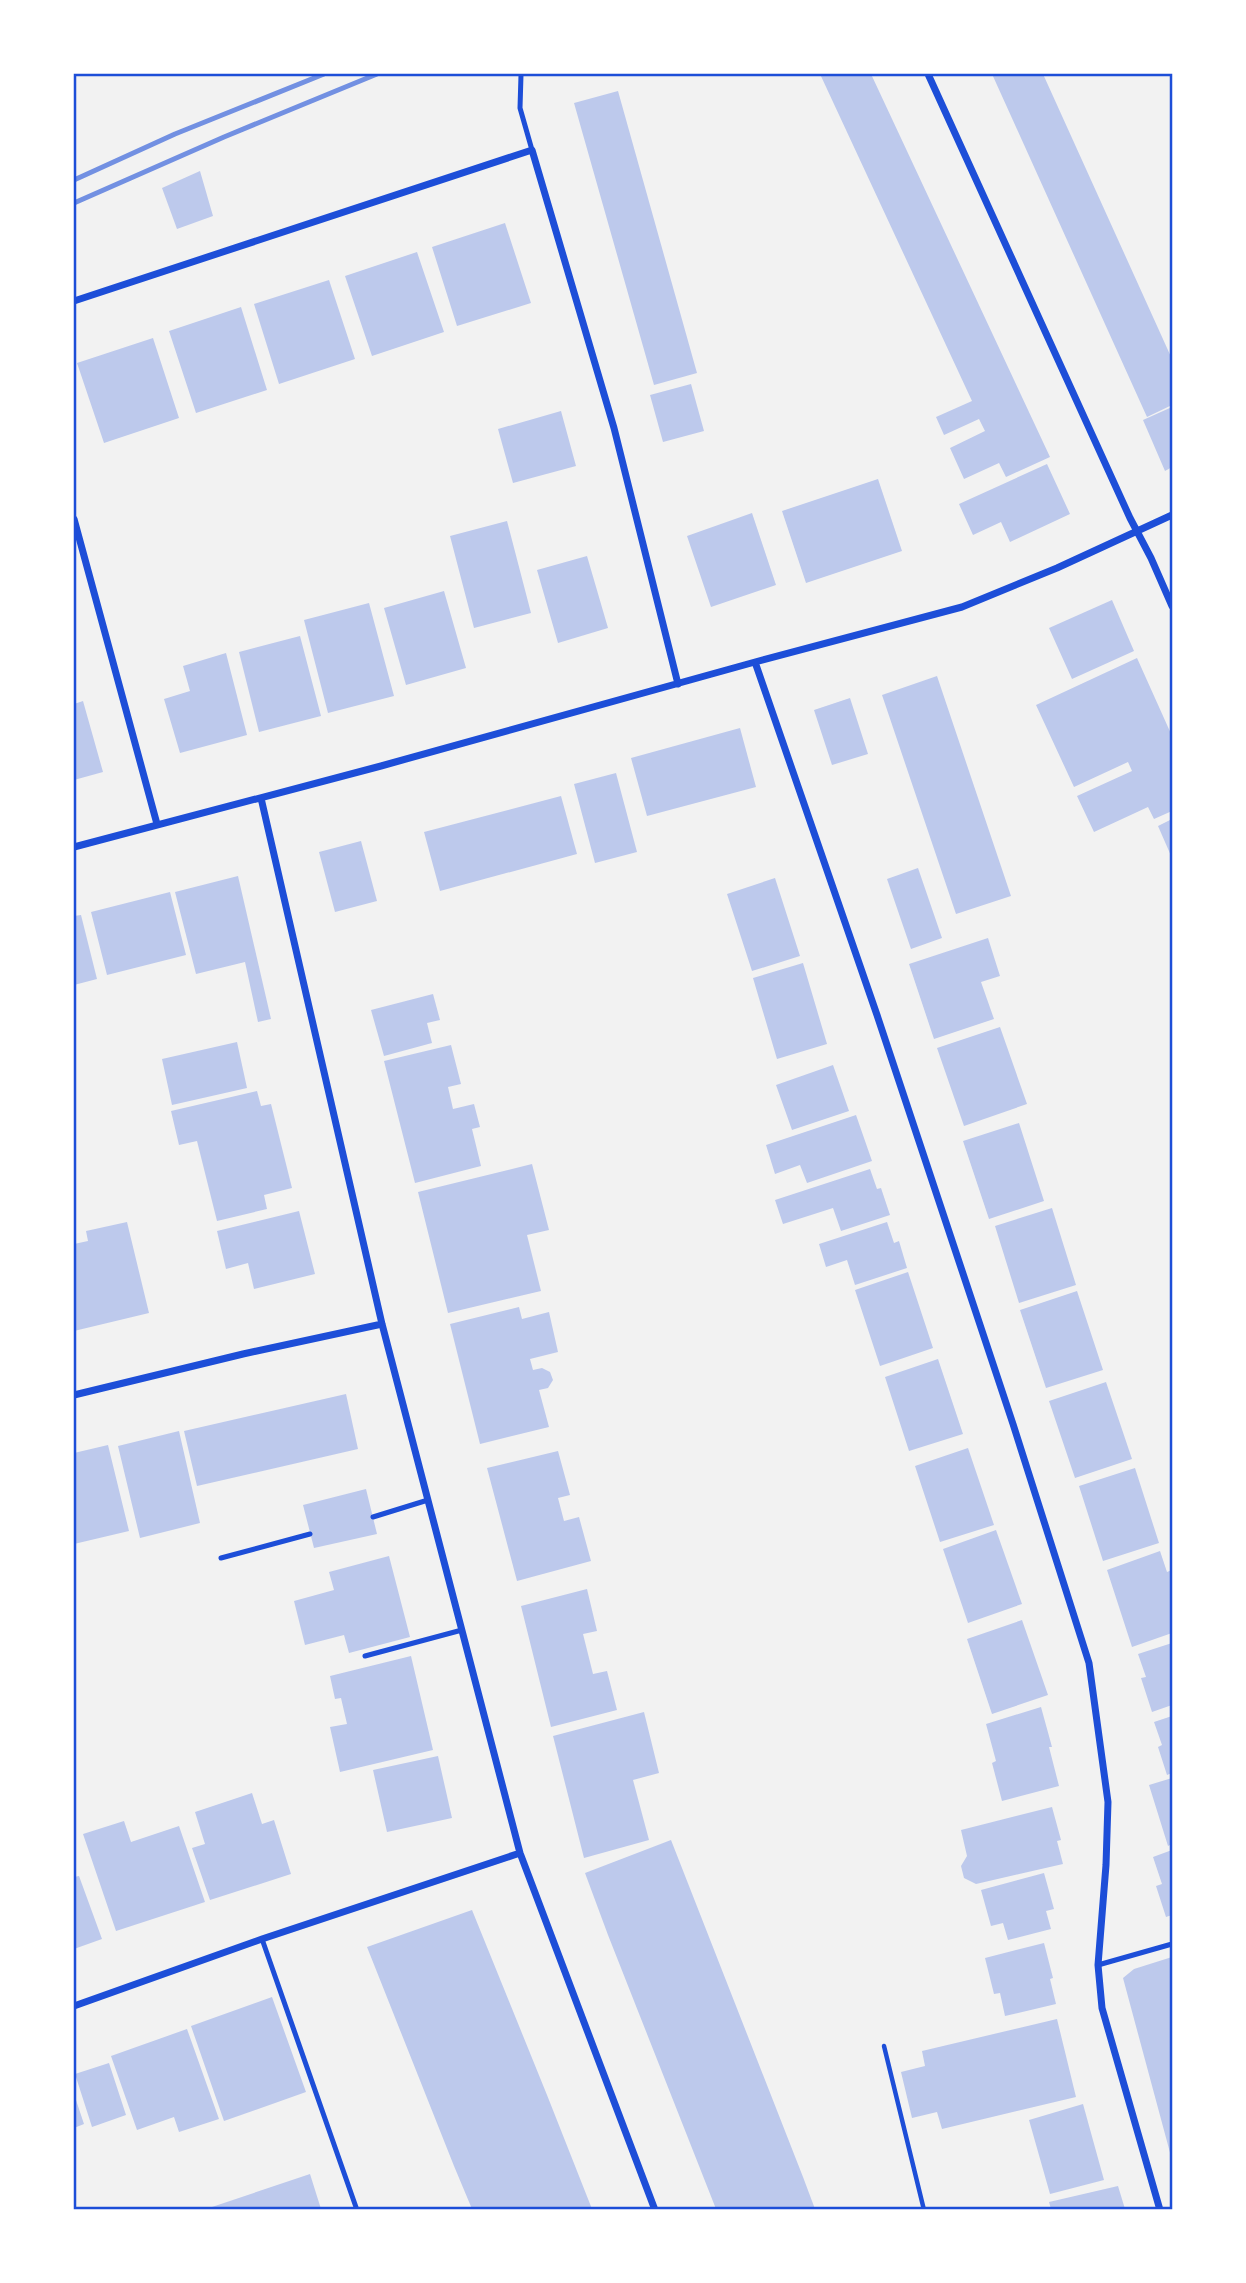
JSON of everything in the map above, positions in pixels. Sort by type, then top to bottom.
[{"type":"street","points":[[928,74],[1172,606]]},
{"type":"street","points":[[74,301],[532,150],[614,428],[678,684]]},
{"type":"street","points":[[74,847],[962,607],[1172,515]]},
{"type":"street","points":[[74,519],[157,824]]},
{"type":"street","points":[[755,662],[996,1371],[1089,1663],[1108,1802],[1098,1965],[1102,2008],[1160,2210]]},
{"type":"street","points":[[261,798],[382,1324],[520,1853],[655,2210]]},
{"type":"street","points":[[74,1395],[382,1324]]},
{"type":"street","points":[[74,2006],[262,1939],[520,1853]]},
{"type":"lane","points":[[521,75],[520,108],[532,150]]},
{"type":"lane","points":[[373,1517],[428,1500]]},
{"type":"lane","points":[[220,1558],[310,1534]]},
{"type":"lane","points":[[365,1656],[462,1630]]},
{"type":"lane","points":[[262,1939],[357,2210]]},
{"type":"lane","points":[[1098,1965],[1172,1944]]},
{"type":"path","points":[[884,2046],[924,2210]]},
{"type":"building","points":[[820,74],[871,74],[1050,457],[1006,477],[999,463],[964,479],[950,448],[985,431],[979,419],[944,435],[936,417],[972,401]]},
{"type":"building","points":[[992,74],[1043,74],[1172,359],[1172,405],[1147,417]]},
{"type":"building","points":[[618,91],[697,373],[654,385],[574,103]]},
{"type":"building","points":[[200,171],[213,216],[177,229],[162,188]]},
{"type":"building","points":[[505,223],[531,303],[457,326],[432,247]]},
{"type":"building","points":[[417,252],[444,332],[372,356],[345,276]]},
{"type":"building","points":[[329,280],[355,359],[279,384],[254,304]]},
{"type":"building","points":[[241,307],[267,390],[196,413],[169,331]]},
{"type":"building","points":[[153,338],[179,418],[104,443],[77,363]]},
{"type":"building","points":[[691,384],[704,431],[663,442],[650,395]]},
{"type":"building","points":[[1172,407],[1172,467],[1165,471],[1143,420]]},
{"type":"building","points":[[561,411],[576,466],[513,483],[498,429]]},
{"type":"building","points":[[1047,464],[1070,514],[1010,542],[1001,522],[973,535],[959,504]]},
{"type":"building","points":[[878,479],[902,551],[806,583],[782,511]]},
{"type":"building","points":[[752,513],[776,585],[711,607],[687,536]]},
{"type":"building","points":[[507,521],[531,613],[474,628],[450,536]]},
{"type":"building","points":[[587,556],[608,628],[558,643],[537,570]]},
{"type":"building","points":[[444,591],[466,668],[406,685],[384,608]]},
{"type":"building","points":[[1112,600],[1134,651],[1072,679],[1049,628]]},
{"type":"building","points":[[369,603],[394,696],[328,713],[304,620]]},
{"type":"building","points":[[300,636],[321,716],[259,732],[239,652]]},
{"type":"building","points":[[226,653],[247,735],[180,753],[164,699],[190,691],[183,666]]},
{"type":"building","points":[[1137,658],[1172,736],[1172,811],[1154,819],[1148,807],[1094,832],[1077,796],[1132,771],[1128,762],[1074,787],[1036,705]]},
{"type":"building","points":[[937,676],[1011,896],[956,914],[882,695]]},
{"type":"building","points":[[850,698],[868,754],[832,765],[814,710]]},
{"type":"building","points":[[83,701],[103,772],[74,780],[74,704]]},
{"type":"building","points":[[740,728],[756,787],[647,816],[631,758]]},
{"type":"building","points":[[616,773],[637,852],[595,863],[574,784]]},
{"type":"building","points":[[561,796],[577,854],[440,891],[424,832]]},
{"type":"building","points":[[1172,819],[1172,858],[1158,826]]},
{"type":"building","points":[[361,841],[377,901],[335,912],[319,852]]},
{"type":"building","points":[[918,868],[942,938],[911,949],[887,879]]},
{"type":"building","points":[[238,876],[271,1019],[258,1022],[245,962],[196,974],[175,892]]},
{"type":"building","points":[[775,878],[800,956],[752,971],[727,894]]},
{"type":"building","points":[[170,892],[186,955],[107,975],[91,912]]},
{"type":"building","points":[[81,915],[97,979],[74,985],[74,916]]},
{"type":"building","points":[[988,938],[1000,976],[981,982],[994,1019],[934,1039],[909,964]]},
{"type":"building","points":[[803,963],[827,1044],[777,1059],[753,978]]},
{"type":"building","points":[[433,994],[440,1020],[427,1023],[432,1043],[384,1056],[371,1010]]},
{"type":"building","points":[[1000,1027],[1027,1104],[964,1126],[937,1048]]},
{"type":"building","points":[[237,1042],[247,1088],[172,1105],[162,1059]]},
{"type":"building","points":[[451,1045],[461,1084],[448,1087],[453,1109],[474,1104],[480,1127],[472,1129],[481,1166],[415,1183],[384,1061]]},
{"type":"building","points":[[833,1065],[849,1111],[792,1130],[776,1085]]},
{"type":"building","points":[[257,1091],[261,1106],[271,1104],[292,1188],[264,1195],[267,1209],[217,1221],[197,1141],[179,1145],[171,1111]]},
{"type":"building","points":[[856,1115],[872,1161],[807,1183],[800,1165],[775,1174],[766,1145]]},
{"type":"building","points":[[1019,1123],[1044,1201],[989,1219],[963,1141]]},
{"type":"building","points":[[532,1164],[549,1230],[527,1235],[541,1291],[448,1313],[418,1192]]},
{"type":"building","points":[[870,1169],[877,1189],[881,1188],[890,1215],[841,1231],[833,1208],[783,1224],[775,1200]]},
{"type":"building","points":[[1052,1208],[1076,1285],[1019,1303],[995,1226]]},
{"type":"building","points":[[299,1211],[315,1274],[254,1289],[248,1263],[226,1269],[217,1231]]},
{"type":"building","points":[[127,1222],[149,1313],[74,1331],[74,1244],[88,1241],[86,1231]]},
{"type":"building","points":[[887,1222],[894,1243],[899,1241],[907,1268],[855,1285],[847,1260],[826,1267],[819,1244]]},
{"type":"building","points":[[908,1272],[933,1348],[880,1366],[855,1290]]},
{"type":"building","points":[[1077,1291],[1103,1370],[1046,1388],[1020,1310]]},
{"type":"building","points":[[519,1307],[522,1319],[549,1312],[558,1352],[530,1359],[533,1370],[542,1368],[550,1372],[553,1380],[548,1388],[539,1390],[549,1427],[480,1444],[450,1324]]},
{"type":"building","points":[[938,1359],[963,1434],[909,1451],[885,1377]]},
{"type":"building","points":[[1106,1382],[1132,1459],[1075,1478],[1049,1401]]},
{"type":"building","points":[[346,1394],[358,1449],[197,1486],[184,1431]]},
{"type":"building","points":[[179,1431],[200,1523],[140,1538],[118,1446]]},
{"type":"building","points":[[108,1445],[129,1531],[74,1544],[74,1453]]},
{"type":"building","points":[[968,1448],[994,1525],[940,1542],[915,1466]]},
{"type":"building","points":[[558,1451],[570,1495],[558,1498],[564,1521],[579,1517],[591,1561],[517,1581],[487,1468]]},
{"type":"building","points":[[1135,1468],[1159,1543],[1103,1561],[1079,1486]]},
{"type":"building","points":[[366,1489],[377,1534],[314,1548],[303,1505]]},
{"type":"building","points":[[996,1530],[1022,1604],[968,1623],[943,1549]]},
{"type":"building","points":[[1160,1551],[1167,1572],[1172,1570],[1172,1633],[1132,1647],[1107,1570]]},
{"type":"building","points":[[389,1556],[410,1637],[349,1653],[344,1635],[305,1645],[294,1601],[334,1590],[329,1572]]},
{"type":"building","points":[[587,1589],[597,1631],[583,1634],[593,1674],[607,1671],[617,1710],[551,1727],[521,1606]]},
{"type":"building","points":[[1022,1620],[1048,1695],[992,1714],[967,1639]]},
{"type":"building","points":[[1172,1643],[1172,1705],[1152,1712],[1141,1678],[1146,1677],[1138,1654]]},
{"type":"building","points":[[411,1656],[433,1750],[340,1772],[330,1727],[347,1724],[341,1698],[335,1699],[330,1676]]},
{"type":"building","points":[[1041,1707],[1059,1786],[1002,1801],[992,1763],[996,1761],[986,1724]]},
{"type":"building","points":[[644,1712],[659,1773],[633,1780],[649,1840],[584,1858],[553,1736]]},
{"type":"building","points":[[1172,1716],[1172,1773],[1167,1775],[1158,1747],[1162,1745],[1154,1722]]},
{"type":"building","points":[[438,1756],[452,1818],[387,1832],[373,1770]]},
{"type":"building","points":[[1172,1778],[1172,1844],[1168,1846],[1149,1785]]},
{"type":"building","points":[[252,1793],[262,1824],[274,1820],[291,1874],[210,1900],[192,1848],[205,1844],[195,1812]]},
{"type":"building","points":[[1052,1807],[1061,1840],[1057,1841],[1063,1864],[976,1884],[964,1878],[961,1866],[967,1856],[961,1830]]},
{"type":"building","points":[[124,1821],[131,1842],[179,1826],[205,1902],[116,1931],[83,1834]]},
{"type":"building","points":[[671,1840],[815,2209],[716,2209],[608,1935],[585,1873]]},
{"type":"building","points":[[1172,1850],[1172,1915],[1166,1917],[1156,1886],[1162,1884],[1153,1857]]},
{"type":"building","points":[[1044,1873],[1054,1909],[1046,1911],[1051,1929],[1008,1940],[1003,1923],[991,1926],[981,1890]]},
{"type":"building","points":[[79,1876],[102,1939],[74,1949],[74,1877]]},
{"type":"building","points":[[472,1910],[592,2209],[472,2209],[454,2166],[367,1947]]},
{"type":"building","points":[[1044,1943],[1056,2004],[1005,2016],[1000,1993],[994,1994],[985,1958]]},
{"type":"building","points":[[1172,1957],[1172,2160],[1123,1978],[1134,1969]]},
{"type":"building","points":[[272,1997],[306,2092],[224,2121],[191,2026]]},
{"type":"building","points":[[1057,2019],[1076,2097],[942,2129],[937,2112],[912,2118],[901,2072],[925,2066],[922,2051]]},
{"type":"building","points":[[187,2029],[219,2119],[179,2132],[174,2117],[137,2130],[111,2056]]},
{"type":"building","points":[[109,2063],[126,2115],[92,2127],[75,2074]]},
{"type":"building","points":[[74,2094],[84,2124],[74,2128]]},
{"type":"building","points":[[1083,2104],[1104,2180],[1050,2194],[1029,2120]]},
{"type":"building","points":[[310,2174],[321,2209],[206,2209]]},
{"type":"building","points":[[1118,2186],[1125,2209],[1051,2209],[1049,2202]]},
{"type":"railway","points":[[74,180],[175,134],[324,74]]},
{"type":"railway","points":[[74,203],[377,74]]}]
